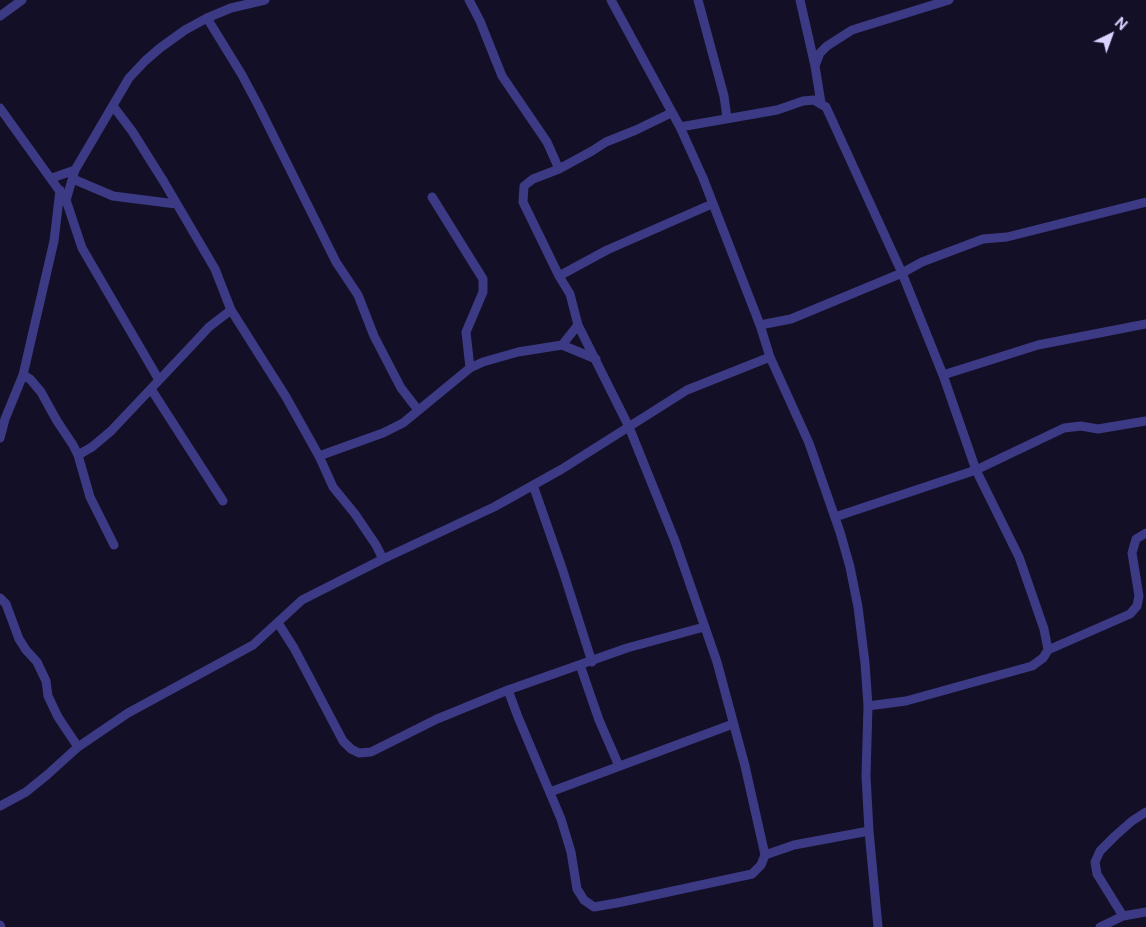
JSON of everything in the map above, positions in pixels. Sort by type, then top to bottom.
[{"type":"street","points":[[0,16],[22,0]]},
{"type":"street","points":[[66,200],[74,175],[113,106],[129,78],[145,61],[184,30],[230,4],[265,0]]},
{"type":"street","points":[[470,0],[502,76],[547,142],[559,169]]},
{"type":"street","points":[[611,0],[680,128],[703,178],[760,325],[770,357],[809,443],[850,567],[858,607],[865,663],[868,706],[866,776],[878,927]]},
{"type":"street","points":[[698,0],[724,96],[727,118]]},
{"type":"street","points":[[800,0],[815,66],[821,103]]},
{"type":"street","points":[[815,66],[820,53],[852,30],[949,0]]},
{"type":"street","points":[[207,18],[272,130],[336,262],[358,295],[374,336],[401,388],[418,410]]},
{"type":"street","points":[[680,128],[777,110],[803,101],[814,100],[821,103],[830,113],[902,273],[943,375],[976,470],[1019,557],[1044,629],[1048,650]]},
{"type":"street","points":[[113,106],[132,131],[215,269],[231,310],[286,397],[319,456],[333,487],[376,544],[383,559]]},
{"type":"street","points":[[0,108],[66,200],[82,248],[159,380]]},
{"type":"street","points":[[508,690],[561,819],[571,852],[577,888],[584,900],[594,907],[752,874],[761,865],[765,855],[734,724],[717,662],[675,540],[629,427],[578,325],[570,294],[559,276],[524,202],[524,186],[533,179],[559,169],[592,152],[606,142],[671,113]]},
{"type":"street","points":[[52,178],[74,175],[113,196],[176,204]]},
{"type":"street","points":[[0,438],[5,419],[23,375],[54,241],[60,190]]},
{"type":"street","points":[[432,197],[483,279],[483,292],[466,332],[470,368]]},
{"type":"street","points":[[760,325],[791,319],[902,273],[922,262],[983,240],[1007,237],[1146,202]]},
{"type":"street","points":[[559,276],[607,250],[712,204]]},
{"type":"street","points":[[78,454],[92,447],[111,431],[209,328],[231,310]]},
{"type":"street","points":[[943,375],[1038,345],[1146,324]]},
{"type":"street","points":[[562,345],[578,325]]},
{"type":"street","points":[[319,456],[383,433],[402,422],[470,368],[483,362],[518,352],[562,345],[596,359]]},
{"type":"street","points":[[0,806],[10,802],[48,775],[78,747],[128,713],[253,644],[302,600],[383,559],[494,507],[562,469],[687,390],[770,357]]},
{"type":"street","points":[[23,375],[41,392],[78,454],[90,497],[114,544]]},
{"type":"street","points":[[151,389],[223,501]]},
{"type":"street","points":[[835,517],[976,470],[1064,428],[1081,426],[1098,428],[1146,421]]},
{"type":"street","points":[[533,485],[592,662]]},
{"type":"street","points":[[868,706],[906,701],[1032,666],[1043,658],[1048,650],[1130,614],[1137,606],[1139,596],[1132,552],[1136,539],[1146,534]]},
{"type":"street","points":[[0,598],[6,604],[22,645],[37,662],[46,681],[48,696],[58,717],[78,747]]},
{"type":"street","points":[[278,623],[294,648],[343,741],[351,749],[359,753],[371,752],[436,720],[508,690],[592,662],[627,648],[704,627]]},
{"type":"street","points":[[580,665],[600,720],[620,766]]},
{"type":"street","points":[[550,792],[734,724]]},
{"type":"street","points":[[0,796],[10,802]]},
{"type":"street","points":[[1123,916],[1097,874],[1095,862],[1100,851],[1115,836],[1146,812]]},
{"type":"street","points":[[765,855],[794,845],[869,832]]},
{"type":"street","points":[[1100,927],[1123,916],[1146,912]]}]
